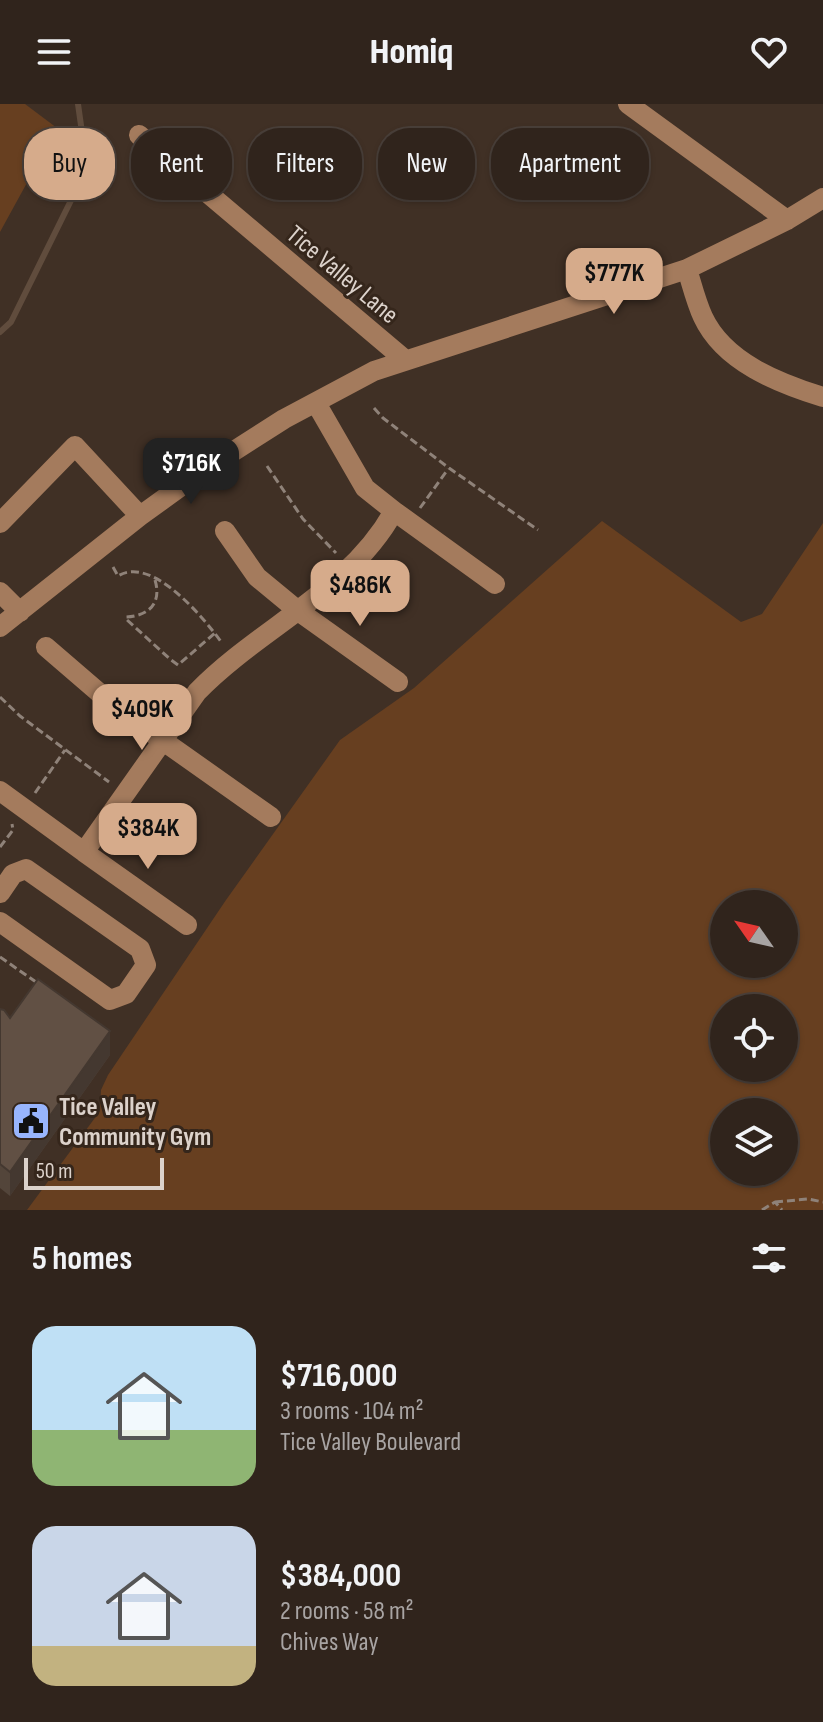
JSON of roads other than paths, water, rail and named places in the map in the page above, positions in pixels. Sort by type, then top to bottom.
[{"type":"street","points":[[628,104],[787,220]]},
{"type":"street","points":[[0,627],[140,516],[284,419],[374,371],[687,269],[787,220],[823,198]]},
{"type":"street","name":"Tice Valley Lane","points":[[216,200],[404,359]]},
{"type":"street","points":[[687,269],[703,317],[717,341],[778,383],[823,397]]},
{"type":"street","points":[[316,403],[365,488],[495,584]]},
{"type":"street","points":[[0,523],[75,446],[140,516]]},
{"type":"street","points":[[84,852],[197,692],[218,671],[351,568],[382,534],[394,511]]},
{"type":"street","points":[[225,531],[257,577],[297,610],[398,682]]},
{"type":"street","points":[[0,592],[20,612]]},
{"type":"street","points":[[46,647],[118,709],[271,817]]},
{"type":"street","points":[[0,791],[187,925]]},
{"type":"street","points":[[0,893],[13,874],[26,869],[140,949],[146,965],[126,994],[110,1000],[0,922]]},
{"type":"waterway","points":[[0,332],[11,322],[87,168],[78,104]]},
{"type":"place","name":"Tice Valley Community Gym","points":[[31,1121]]}]
